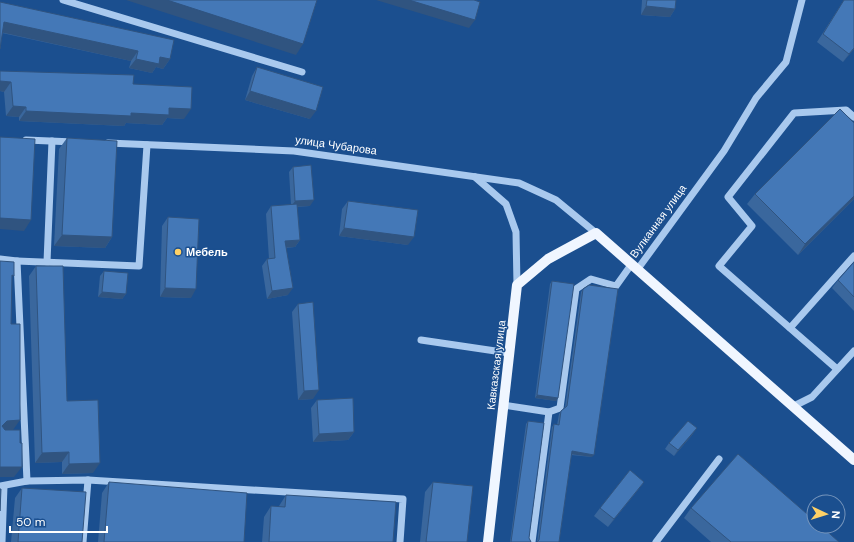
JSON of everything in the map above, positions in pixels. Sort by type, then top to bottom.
[{"type":"main road","name":"улица Чубарова","points":[[596,233],[634,267]]},
{"type":"main road","points":[[517,285],[548,259],[596,233]]},
{"type":"main road","name":"Вулканная улица","points":[[634,267],[854,460]]},
{"type":"main road","name":"Кавказская улица","points":[[488,542],[517,285]]},
{"type":"street","points":[[64,0],[302,72]]},
{"type":"street","name":"Вулканная улица","points":[[634,267],[724,151],[756,98],[786,62],[802,0]]},
{"type":"street","points":[[837,369],[719,266],[752,226],[728,197],[794,113],[846,110],[854,117]]},
{"type":"street","points":[[15,139],[84,142]]},
{"type":"street","points":[[47,262],[52,141]]},
{"type":"street","name":"улица Чубарова","points":[[100,143],[294,151],[519,183],[556,200],[596,233]]},
{"type":"street","points":[[0,259],[139,266],[147,145]]},
{"type":"street","points":[[475,177],[506,204],[516,232],[517,285]]},
{"type":"street","points":[[790,328],[854,256]]},
{"type":"street","points":[[17,261],[22,435],[27,481]]},
{"type":"street","points":[[503,405],[549,412],[560,408],[576,289],[591,279],[616,286],[634,267]]},
{"type":"street","points":[[421,340],[509,353]]},
{"type":"street","points":[[794,406],[812,397],[854,351]]},
{"type":"street","points":[[532,542],[549,412]]},
{"type":"street","points":[[656,542],[719,459]]},
{"type":"street","points":[[83,542],[88,480]]},
{"type":"street","points":[[2,542],[2,486],[27,481],[88,480],[245,493],[402,499],[400,542]]},
{"type":"building","points":[[167,0],[317,0],[303,44]]},
{"type":"building","points":[[409,0],[474,0],[480,2],[475,20]]},
{"type":"building","points":[[647,0],[676,0],[675,9],[646,6]]},
{"type":"building","points":[[844,0],[854,0],[854,48],[849,54],[823,34]]},
{"type":"building","points":[[0,2],[174,40],[170,59],[160,57],[159,64],[136,59],[138,51],[4,22],[0,49]]},
{"type":"building","points":[[257,67],[323,87],[316,111],[250,91]]},
{"type":"building","points":[[0,71],[134,75],[133,84],[192,87],[191,109],[169,108],[169,115],[131,113],[131,116],[26,111],[26,107],[13,106],[11,82],[0,81]]},
{"type":"building","points":[[840,109],[854,123],[854,196],[805,244],[755,194]]},
{"type":"building","points":[[0,137],[35,139],[31,220],[0,218]]},
{"type":"building","points":[[67,138],[117,141],[112,237],[62,235]]},
{"type":"building","points":[[311,165],[314,200],[295,201],[293,167]]},
{"type":"building","points":[[348,201],[418,210],[414,237],[344,228]]},
{"type":"building","points":[[297,204],[300,240],[285,241],[293,288],[272,291],[267,259],[275,258],[271,206]]},
{"type":"building","points":[[168,217],[199,219],[196,289],[165,288]]},
{"type":"building","points":[[0,261],[14,262],[14,276],[12,275],[11,324],[20,324],[20,420],[7,421],[2,426],[5,430],[20,430],[20,443],[22,443],[22,467],[0,467]]},
{"type":"building","points":[[854,262],[854,297],[838,280]]},
{"type":"building","points":[[36,266],[63,266],[67,401],[98,400],[100,463],[69,464],[69,452],[42,453]]},
{"type":"building","points":[[104,271],[128,273],[126,294],[102,292]]},
{"type":"building","points":[[552,281],[574,284],[558,398],[537,395]]},
{"type":"building","points":[[589,285],[618,289],[594,455],[572,451],[559,542],[537,542],[539,540],[554,424],[559,425],[561,411],[567,406],[583,289]]},
{"type":"building","points":[[313,302],[319,390],[304,391],[298,304]]},
{"type":"building","points":[[353,398],[354,432],[319,434],[317,400]]},
{"type":"building","points":[[528,421],[544,423],[529,538],[531,542],[511,542]]},
{"type":"building","points":[[688,421],[697,428],[678,450],[669,443]]},
{"type":"building","points":[[738,454],[806,513],[806,534],[830,534],[839,542],[731,542],[691,508]]},
{"type":"building","points":[[630,470],[644,482],[614,519],[600,508]]},
{"type":"building","points":[[109,482],[247,493],[244,542],[104,542]]},
{"type":"building","points":[[433,482],[473,486],[467,542],[426,542]]},
{"type":"building","points":[[22,488],[86,492],[82,542],[18,542]]},
{"type":"building","points":[[0,489],[1,489],[0,511]]},
{"type":"building","points":[[286,495],[396,502],[393,542],[269,542],[271,506],[285,507]]},
{"type":"place","name":"Мебель","points":[[178,252]]}]
